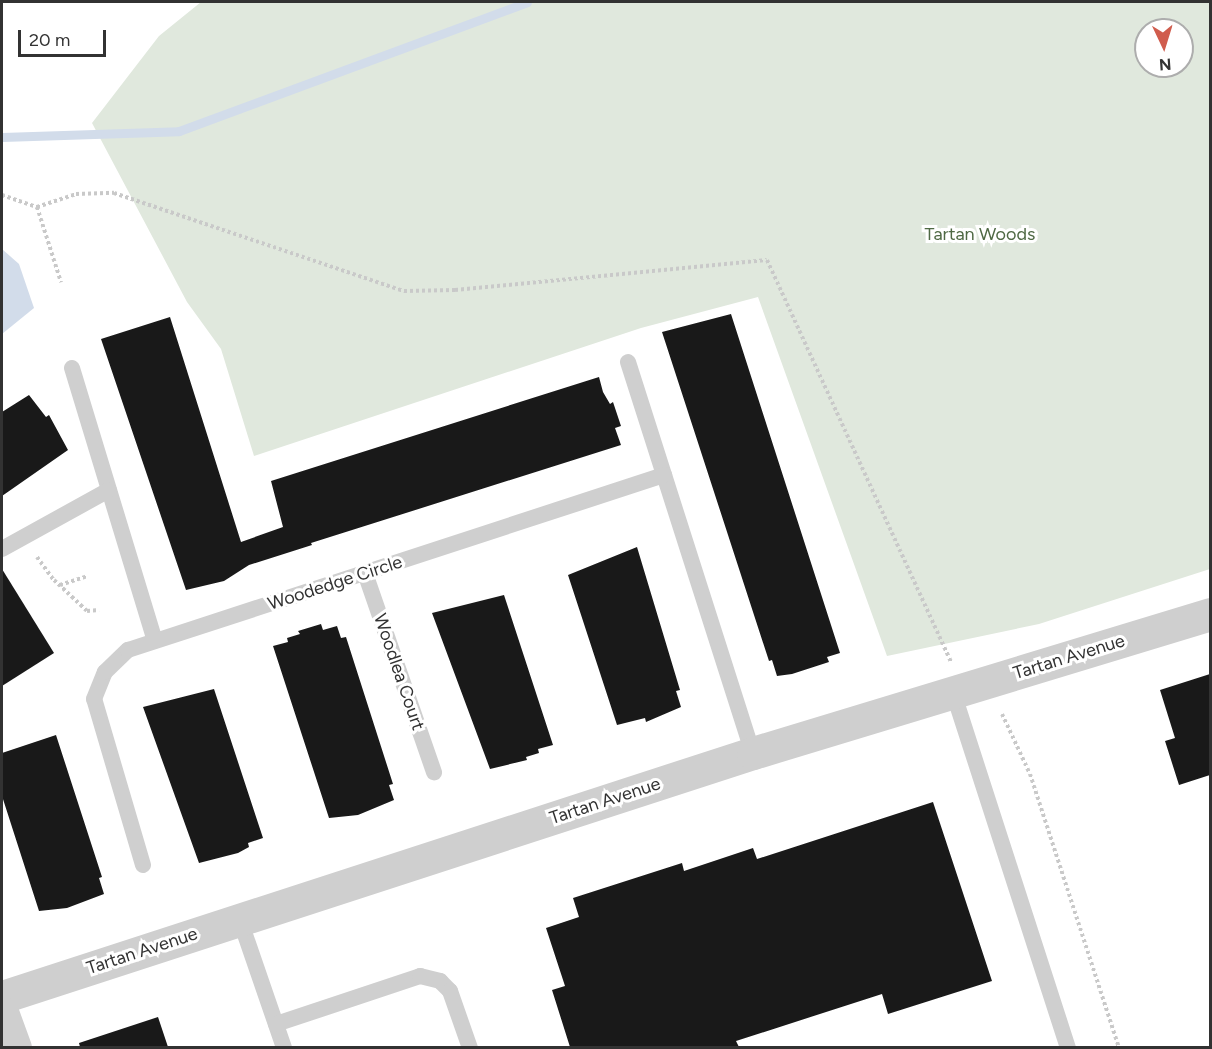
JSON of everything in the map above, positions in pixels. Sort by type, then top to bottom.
[{"type":"street","name":"Tartan Avenue","points":[[2,997],[753,753],[952,677],[1210,614]]},
{"type":"street","points":[[2,1012],[15,1047]]},
{"type":"lane","points":[[628,362],[753,753]]},
{"type":"lane","points":[[72,368],[155,641]]},
{"type":"lane","name":"Woodedge Circle","points":[[143,865],[94,699],[105,672],[128,650],[664,475]]},
{"type":"lane","points":[[2,549],[109,490]]},
{"type":"lane","name":"Woodlea Court","points":[[365,573],[434,772]]},
{"type":"lane","points":[[952,677],[1068,1047]]},
{"type":"lane","points":[[240,920],[284,1047]]},
{"type":"lane","points":[[276,1024],[420,976],[440,981],[450,991],[470,1047]]},
{"type":"path","points":[[2,195],[37,207],[76,194],[114,193],[404,291],[455,290],[767,260],[952,677]]},
{"type":"path","points":[[37,207],[61,282]]},
{"type":"path","points":[[31,549],[59,585],[87,611],[99,610]]},
{"type":"path","points":[[59,585],[87,576]]},
{"type":"path","points":[[1002,714],[1030,774],[1119,1047]]},
{"type":"green space","name":"Tartan Woods","points":[[201,2],[1210,2],[1210,569],[1039,624],[887,656],[758,297],[641,328],[254,456],[221,349],[187,302],[92,123],[159,36]]},
{"type":"water","points":[[2,249],[19,264],[34,308],[2,334]]},
{"type":"building","points":[[731,314],[840,653],[827,657],[829,662],[792,674],[777,676],[772,660],[769,661],[662,332]]},
{"type":"building","points":[[170,317],[241,542],[283,527],[271,481],[599,377],[603,392],[610,404],[613,402],[621,426],[615,428],[621,445],[311,543],[312,545],[249,565],[224,581],[186,590],[101,339]]},
{"type":"building","points":[[29,395],[46,417],[49,415],[68,450],[2,496],[2,412]]},
{"type":"building","points":[[637,547],[680,690],[676,691],[681,707],[646,722],[645,718],[617,725],[568,575]]},
{"type":"building","points":[[2,569],[54,653],[2,686]]},
{"type":"building","points":[[504,595],[553,745],[538,749],[539,753],[526,757],[527,760],[490,769],[432,613]]},
{"type":"building","points":[[321,624],[323,630],[337,626],[341,638],[346,637],[393,784],[389,785],[394,800],[358,815],[329,818],[273,646],[288,642],[287,638],[300,634],[298,631]]},
{"type":"building","points":[[1210,674],[1210,775],[1179,785],[1165,741],[1175,738],[1160,690]]},
{"type":"building","points":[[214,689],[263,838],[248,843],[249,847],[238,853],[199,863],[143,707]]},
{"type":"building","points":[[56,735],[102,877],[99,878],[104,894],[67,908],[39,911],[2,796],[2,753]]},
{"type":"building","points":[[933,802],[992,981],[888,1014],[882,994],[736,1041],[739,1047],[570,1047],[552,990],[565,986],[546,928],[579,917],[573,898],[682,863],[684,871],[753,848],[757,859]]},
{"type":"building","points":[[158,1017],[168,1047],[80,1047],[79,1043]]},
{"type":"waterway","points":[[2,137],[179,131],[527,2]]}]
